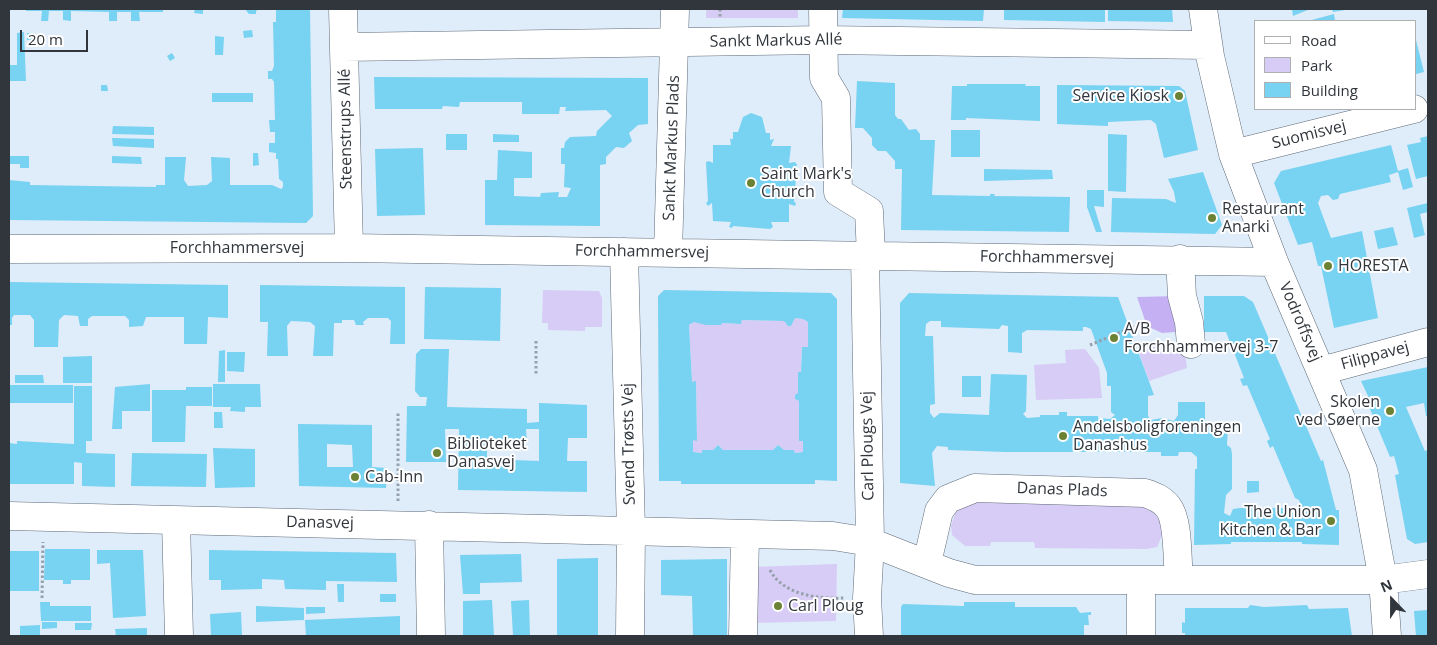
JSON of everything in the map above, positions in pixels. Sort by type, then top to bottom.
[{"type":"street","name":"Steenstrups Allé","points":[[343,9],[349,248]]},
{"type":"street","name":"Sankt Markus Plads","points":[[668,253],[676,42],[675,9]]},
{"type":"street","points":[[823,9],[824,78],[836,98],[838,192],[869,211],[868,255]]},
{"type":"street","name":"Vodroffsvej","points":[[1203,9],[1208,45],[1233,154],[1274,262],[1363,470],[1383,580],[1387,636]]},
{"type":"street","name":"Sankt Markus Allé","points":[[344,46],[823,40],[1208,45]]},
{"type":"street","name":"Suomisvej","points":[[1233,154],[1407,110]]},
{"type":"street","name":"Forchhammersvej","points":[[9,249],[349,248],[1180,259],[1274,262]]},
{"type":"street","name":"Svend Trøsts Vej","points":[[624,252],[631,531],[630,636]]},
{"type":"street","name":"Carl Plougs Vej","points":[[868,255],[870,542],[867,598],[870,636]]},
{"type":"street","points":[[1180,259],[1182,296],[1189,322],[1191,344]]},
{"type":"street","name":"Filippavej","points":[[1321,371],[1428,342]]},
{"type":"street","name":"Danas Plads","points":[[927,563],[939,511],[948,499],[975,488],[1145,493],[1159,498],[1169,507],[1172,513],[1178,580]]},
{"type":"street","name":"Danasvej","points":[[9,516],[631,531]]},
{"type":"street","points":[[176,521],[179,636]]},
{"type":"street","points":[[429,525],[431,636]]},
{"type":"street","points":[[631,531],[833,536],[870,542],[949,573],[975,580],[1383,580],[1428,574]]},
{"type":"street","points":[[743,636],[755,535]]},
{"type":"street","points":[[1141,580],[1141,636]]},
{"type":"path","points":[[1090,345],[1138,325]]},
{"type":"path","points":[[536,341],[536,375]]},
{"type":"path","points":[[398,412],[398,524]]},
{"type":"path","points":[[42,598],[43,517]]},
{"type":"path","points":[[755,535],[774,578],[784,585],[802,595],[837,599],[867,598]]},
{"type":"green space","points":[[706,9],[798,9],[798,18],[706,18]]},
{"type":"green space","points":[[543,290],[599,291],[602,298],[602,327],[585,327],[585,331],[548,330],[548,323],[542,323]]},
{"type":"green space","points":[[795,318],[808,322],[808,347],[802,347],[801,372],[798,372],[798,393],[795,399],[799,401],[799,441],[803,441],[803,452],[795,453],[794,450],[784,450],[778,445],[773,450],[723,450],[718,445],[713,450],[702,450],[702,453],[693,452],[693,440],[697,440],[696,382],[692,382],[689,325],[694,322],[721,325],[722,323],[741,324],[742,320],[784,321],[788,326],[791,326]]},
{"type":"green space","points":[[1160,344],[1184,346],[1187,368],[1149,381],[1139,353]]},
{"type":"green space","points":[[1085,349],[1099,368],[1102,398],[1036,400],[1034,365],[1066,363],[1065,350]]},
{"type":"green space","points":[[971,502],[1141,506],[1158,518],[1161,522],[1162,533],[1157,547],[1147,549],[1035,548],[1034,542],[991,542],[990,546],[965,546],[952,535],[951,526],[956,511]]},
{"type":"green space","points":[[837,564],[836,621],[752,623],[752,567]]},
{"type":"shaded area","points":[[1178,296],[1187,331],[1162,333],[1147,326],[1137,297]]},
{"type":"building","points":[[26,9],[163,9],[163,12],[139,12],[140,21],[131,21],[131,12],[117,12],[117,21],[109,21],[109,12],[71,11],[71,21],[63,20],[63,11],[49,11],[48,21],[41,21],[42,11],[26,11]]},
{"type":"building","points":[[195,9],[203,9],[203,14],[194,13]]},
{"type":"building","points":[[245,9],[259,9],[256,11],[256,14],[249,14]]},
{"type":"building","points":[[276,9],[310,9],[313,216],[306,223],[9,220],[9,180],[30,182],[30,185],[156,187],[156,185],[165,185],[165,157],[186,157],[184,180],[188,186],[207,185],[212,181],[211,157],[230,158],[230,185],[272,185],[281,189],[283,182],[279,179],[278,159],[276,159],[276,153],[269,152],[269,143],[275,143],[275,132],[270,132],[269,120],[275,120],[274,82],[272,79],[268,79],[268,71],[272,71],[274,66],[273,22],[276,22]]},
{"type":"building","points":[[843,9],[984,9],[983,21],[842,18]]},
{"type":"building","points":[[1004,9],[1105,9],[1105,22],[1004,20]]},
{"type":"building","points":[[1108,9],[1172,9],[1173,22],[1108,21]]},
{"type":"building","points":[[1292,9],[1310,9],[1293,16]]},
{"type":"building","points":[[1332,9],[1345,9],[1345,10],[1333,12]]},
{"type":"building","points":[[1334,14],[1335,20],[1312,20]]},
{"type":"building","points":[[252,30],[253,37],[244,38],[243,31]]},
{"type":"building","points":[[24,32],[26,81],[9,81],[9,65],[17,65],[17,33]]},
{"type":"building","points":[[27,33],[34,33],[34,40],[27,40]]},
{"type":"building","points":[[215,36],[224,37],[223,55],[215,55]]},
{"type":"building","points":[[1417,44],[1424,72],[1417,74]]},
{"type":"building","points":[[172,53],[175,58],[170,61],[167,56]]},
{"type":"building","points":[[374,77],[648,78],[648,124],[638,125],[629,133],[632,141],[624,148],[616,147],[606,157],[606,164],[600,165],[600,226],[485,225],[485,180],[497,180],[498,150],[532,152],[532,178],[514,178],[514,196],[540,197],[541,193],[559,192],[558,197],[567,197],[571,188],[564,187],[565,164],[561,164],[561,148],[564,148],[565,142],[570,137],[596,136],[597,131],[612,116],[606,110],[565,111],[566,107],[560,107],[559,114],[522,114],[522,102],[460,102],[459,107],[443,106],[442,109],[375,109]]},
{"type":"building","points":[[857,81],[895,83],[895,115],[898,119],[901,119],[909,130],[916,129],[920,134],[920,140],[935,140],[932,195],[990,196],[990,194],[995,194],[994,196],[1070,197],[1069,232],[901,230],[902,169],[895,169],[895,161],[886,151],[878,151],[872,145],[872,138],[863,128],[855,128]]},
{"type":"building","points":[[967,84],[1026,84],[1025,86],[1040,86],[1040,121],[966,118],[966,120],[951,120],[952,86],[967,86]]},
{"type":"building","points":[[101,85],[107,85],[108,91],[101,91]]},
{"type":"building","points":[[1057,85],[1179,86],[1185,91],[1198,150],[1164,158],[1156,124],[1151,120],[1108,122],[1108,126],[1057,124]]},
{"type":"building","points":[[212,93],[253,93],[253,102],[212,102]]},
{"type":"building","name":"Saint Mark's Church","points":[[751,113],[762,117],[766,133],[770,133],[770,140],[774,139],[771,146],[791,146],[789,163],[795,162],[797,165],[794,202],[796,203],[795,206],[789,204],[789,222],[771,222],[773,227],[770,229],[733,226],[732,228],[729,227],[731,222],[713,221],[712,203],[708,206],[706,203],[708,201],[706,162],[713,163],[713,145],[731,145],[730,139],[733,139],[733,132],[738,132],[743,117]]},
{"type":"building","points":[[113,126],[154,127],[154,135],[112,134]]},
{"type":"building","points":[[951,130],[980,130],[980,157],[951,157]]},
{"type":"building","points":[[446,134],[467,134],[467,150],[446,150]]},
{"type":"building","points":[[493,134],[519,135],[519,142],[493,142]]},
{"type":"building","points":[[1108,134],[1127,135],[1126,192],[1108,191]]},
{"type":"building","points":[[1428,136],[1428,176],[1416,179],[1407,145],[1421,142],[1420,138]]},
{"type":"building","points":[[112,138],[154,139],[154,148],[113,146]]},
{"type":"building","points":[[1391,145],[1398,171],[1408,168],[1413,187],[1403,190],[1398,172],[1389,175],[1391,182],[1340,194],[1338,199],[1333,200],[1328,195],[1321,196],[1318,203],[1331,238],[1362,231],[1378,318],[1334,328],[1321,266],[1318,266],[1312,242],[1298,245],[1274,183],[1281,171]]},
{"type":"building","points":[[423,148],[425,215],[377,216],[375,149]]},
{"type":"building","points":[[253,153],[258,153],[259,165],[253,166]]},
{"type":"building","points":[[9,156],[29,156],[29,168],[20,168],[20,164],[9,164]]},
{"type":"building","points":[[112,156],[141,157],[142,164],[112,163]]},
{"type":"building","points":[[984,169],[1052,170],[1053,179],[984,181]]},
{"type":"building","points":[[1203,172],[1222,225],[1215,234],[1111,232],[1112,198],[1166,199],[1176,203],[1174,192],[1168,179]]},
{"type":"building","points":[[1087,190],[1104,190],[1104,207],[1094,206],[1102,232],[1096,232],[1087,207]]},
{"type":"building","points":[[1428,203],[1428,212],[1420,214],[1425,235],[1414,238],[1407,208]]},
{"type":"building","points":[[1393,227],[1398,245],[1378,249],[1374,231]]},
{"type":"building","points":[[9,282],[228,285],[228,318],[208,317],[207,344],[184,344],[184,317],[146,317],[143,326],[129,327],[129,320],[125,316],[92,316],[88,319],[88,326],[80,326],[78,316],[64,315],[59,320],[58,347],[34,347],[34,320],[30,315],[14,315],[12,325],[9,325]]},
{"type":"building","points":[[260,285],[405,287],[405,344],[390,344],[391,321],[388,318],[368,318],[363,322],[364,325],[356,325],[354,320],[342,320],[342,323],[334,323],[333,356],[313,356],[315,326],[310,322],[291,321],[287,326],[288,356],[267,356],[268,322],[260,322]]},
{"type":"building","points":[[425,287],[501,288],[500,341],[424,339]]},
{"type":"building","points":[[664,290],[831,293],[837,299],[837,481],[815,480],[815,484],[681,484],[681,481],[659,481],[658,296]],"holes":[[[795,318],[808,322],[808,347],[802,347],[801,372],[798,372],[798,393],[795,395],[795,399],[799,401],[799,441],[803,441],[803,452],[795,453],[794,450],[784,450],[778,445],[773,450],[723,450],[718,445],[713,450],[702,450],[702,453],[693,452],[693,440],[697,441],[696,381],[692,382],[689,325],[694,322],[706,325],[721,325],[722,323],[741,324],[742,320],[784,321],[788,326],[791,326]]]},
{"type":"building","points":[[909,293],[1118,297],[1154,395],[1148,396],[1148,416],[1151,420],[1162,418],[1174,421],[1178,415],[1178,402],[1205,402],[1205,426],[1228,426],[1227,445],[1231,448],[1232,454],[1232,489],[1226,495],[1224,513],[1230,516],[1233,509],[1240,508],[1285,508],[1286,512],[1299,513],[1302,509],[1299,500],[1295,498],[1273,446],[1270,448],[1267,441],[1270,439],[1247,385],[1243,386],[1240,379],[1244,378],[1226,332],[1204,332],[1204,296],[1244,296],[1253,302],[1321,461],[1323,460],[1336,510],[1339,510],[1339,545],[1302,544],[1302,542],[1231,542],[1231,544],[1194,545],[1195,469],[1197,469],[1197,457],[1191,452],[1179,452],[1178,456],[1161,456],[1161,452],[1005,452],[948,450],[948,447],[937,446],[932,453],[935,486],[900,483],[900,303]],"holes":[[[930,321],[941,321],[941,327],[999,329],[1002,325],[1008,326],[1008,352],[1022,353],[1022,333],[1027,330],[1083,331],[1083,327],[1091,329],[1107,373],[1107,386],[1111,386],[1111,412],[1115,415],[1110,419],[1098,418],[1098,416],[1067,416],[1067,412],[1059,412],[1059,415],[1040,415],[1040,417],[1027,418],[1023,414],[1026,411],[1027,375],[991,374],[989,415],[940,413],[934,418],[930,413],[930,405],[935,404],[933,336],[925,336],[926,324]]]},
{"type":"building","points":[[421,349],[449,349],[447,407],[527,409],[527,423],[539,422],[539,403],[587,405],[587,438],[568,438],[567,461],[587,461],[587,492],[458,490],[459,429],[445,429],[446,462],[406,462],[407,406],[426,406],[427,397],[420,397],[415,391],[416,354]],"holes":[[[526,429],[539,429],[539,461],[487,459],[487,442],[527,443]]]},
{"type":"building","points":[[225,350],[225,382],[218,382],[219,351]]},
{"type":"building","points":[[227,352],[245,352],[244,372],[227,371]]},
{"type":"building","points":[[92,356],[92,383],[63,383],[63,357]]},
{"type":"building","name":"Skolen ved Søerne","points":[[1428,367],[1428,416],[1426,416],[1424,403],[1406,407],[1425,451],[1428,450],[1428,542],[1415,544],[1407,539],[1395,475],[1399,474],[1394,456],[1390,457],[1365,397],[1368,396],[1361,381]]},
{"type":"building","points":[[15,375],[43,375],[44,383],[15,383]]},
{"type":"building","points":[[962,376],[981,376],[981,397],[962,397]]},
{"type":"building","points":[[150,384],[150,411],[122,411],[122,429],[112,429],[115,387]]},
{"type":"building","points":[[213,384],[260,384],[261,407],[245,407],[245,412],[230,411],[231,407],[213,407]]},
{"type":"building","points":[[9,385],[73,385],[73,403],[9,403]]},
{"type":"building","points":[[74,386],[92,386],[92,441],[86,441],[86,453],[115,454],[115,487],[82,486],[82,463],[74,462],[74,484],[9,484],[9,443],[17,444],[17,441],[74,444]]},
{"type":"building","points":[[186,387],[212,387],[212,406],[186,406],[185,442],[152,442],[152,390],[186,390]]},
{"type":"building","points":[[214,412],[222,412],[223,428],[214,428]]},
{"type":"building","points":[[298,424],[372,425],[372,467],[387,468],[386,488],[299,486]],"holes":[[[327,444],[352,445],[353,467],[327,467]]]},
{"type":"building","points":[[213,448],[255,449],[255,487],[215,488]]},
{"type":"building","points":[[132,453],[207,454],[206,487],[131,486]]},
{"type":"building","points":[[1247,481],[1259,481],[1259,492],[1247,493]]},
{"type":"building","points":[[45,549],[90,549],[90,580],[71,580],[71,584],[63,584],[63,580],[44,580]]},
{"type":"building","points":[[97,550],[143,550],[146,616],[113,618],[110,563],[97,564]]},
{"type":"building","points":[[209,550],[396,553],[397,582],[326,581],[326,590],[285,589],[284,580],[262,579],[262,589],[221,590],[221,580],[209,580]]},
{"type":"building","points":[[9,551],[39,551],[39,591],[9,591]]},
{"type":"building","points":[[521,554],[522,582],[480,583],[480,594],[463,594],[460,555]]},
{"type":"building","points":[[598,558],[598,636],[557,636],[557,559]]},
{"type":"building","points":[[727,559],[727,636],[693,636],[692,596],[661,595],[661,560]]},
{"type":"building","points":[[337,584],[344,584],[344,602],[338,602]]},
{"type":"building","points":[[380,594],[396,594],[396,602],[380,602]]},
{"type":"building","points":[[492,600],[494,636],[463,636],[463,601]]},
{"type":"building","points":[[529,600],[530,636],[513,636],[511,601]]},
{"type":"building","points":[[40,602],[50,602],[50,606],[91,606],[91,621],[41,621]]},
{"type":"building","points":[[964,602],[1015,602],[1015,607],[1076,607],[1080,613],[1091,612],[1091,615],[1088,615],[1089,625],[1084,625],[1084,636],[901,636],[901,607],[903,604],[964,606]]},
{"type":"building","points":[[1250,605],[1264,607],[1307,605],[1309,609],[1348,608],[1352,636],[1185,636],[1185,633],[1182,633],[1182,622],[1185,623],[1185,608],[1248,608]]},
{"type":"building","points":[[256,606],[304,608],[304,620],[256,622]]},
{"type":"building","points":[[306,607],[325,607],[325,613],[306,614]]},
{"type":"building","points":[[1428,610],[1428,636],[1416,636],[1414,611]]},
{"type":"building","points":[[241,612],[242,636],[211,636],[210,614]]},
{"type":"building","points":[[400,616],[400,636],[306,636],[305,620]]},
{"type":"building","points":[[42,622],[57,622],[57,628],[42,629]]},
{"type":"building","points":[[75,623],[92,623],[91,630],[75,630]]},
{"type":"building","points":[[40,625],[40,636],[20,636],[20,626]]},
{"type":"building","points":[[147,628],[147,636],[116,636],[115,629]]},
{"type":"place","name":"Service Kiosk","points":[[1179,96]]},
{"type":"place","name":"Saint Mark's Church","points":[[751,183]]},
{"type":"place","name":"Restaurant Anarki","points":[[1212,218]]},
{"type":"place","name":"HORESTA","points":[[1328,266]]},
{"type":"place","name":"A/B Forchhammervej 3-7","points":[[1114,338]]},
{"type":"place","name":"Skolen ved Søerne","points":[[1390,411]]},
{"type":"place","name":"Andelsboligforeningen Danashus","points":[[1063,436]]},
{"type":"place","name":"Biblioteket Danasvej","points":[[437,453]]},
{"type":"place","name":"Cab-Inn","points":[[355,477]]},
{"type":"place","name":"The Union Kitchen & Bar","points":[[1331,521]]},
{"type":"place","name":"Carl Ploug","points":[[778,606]]}]
